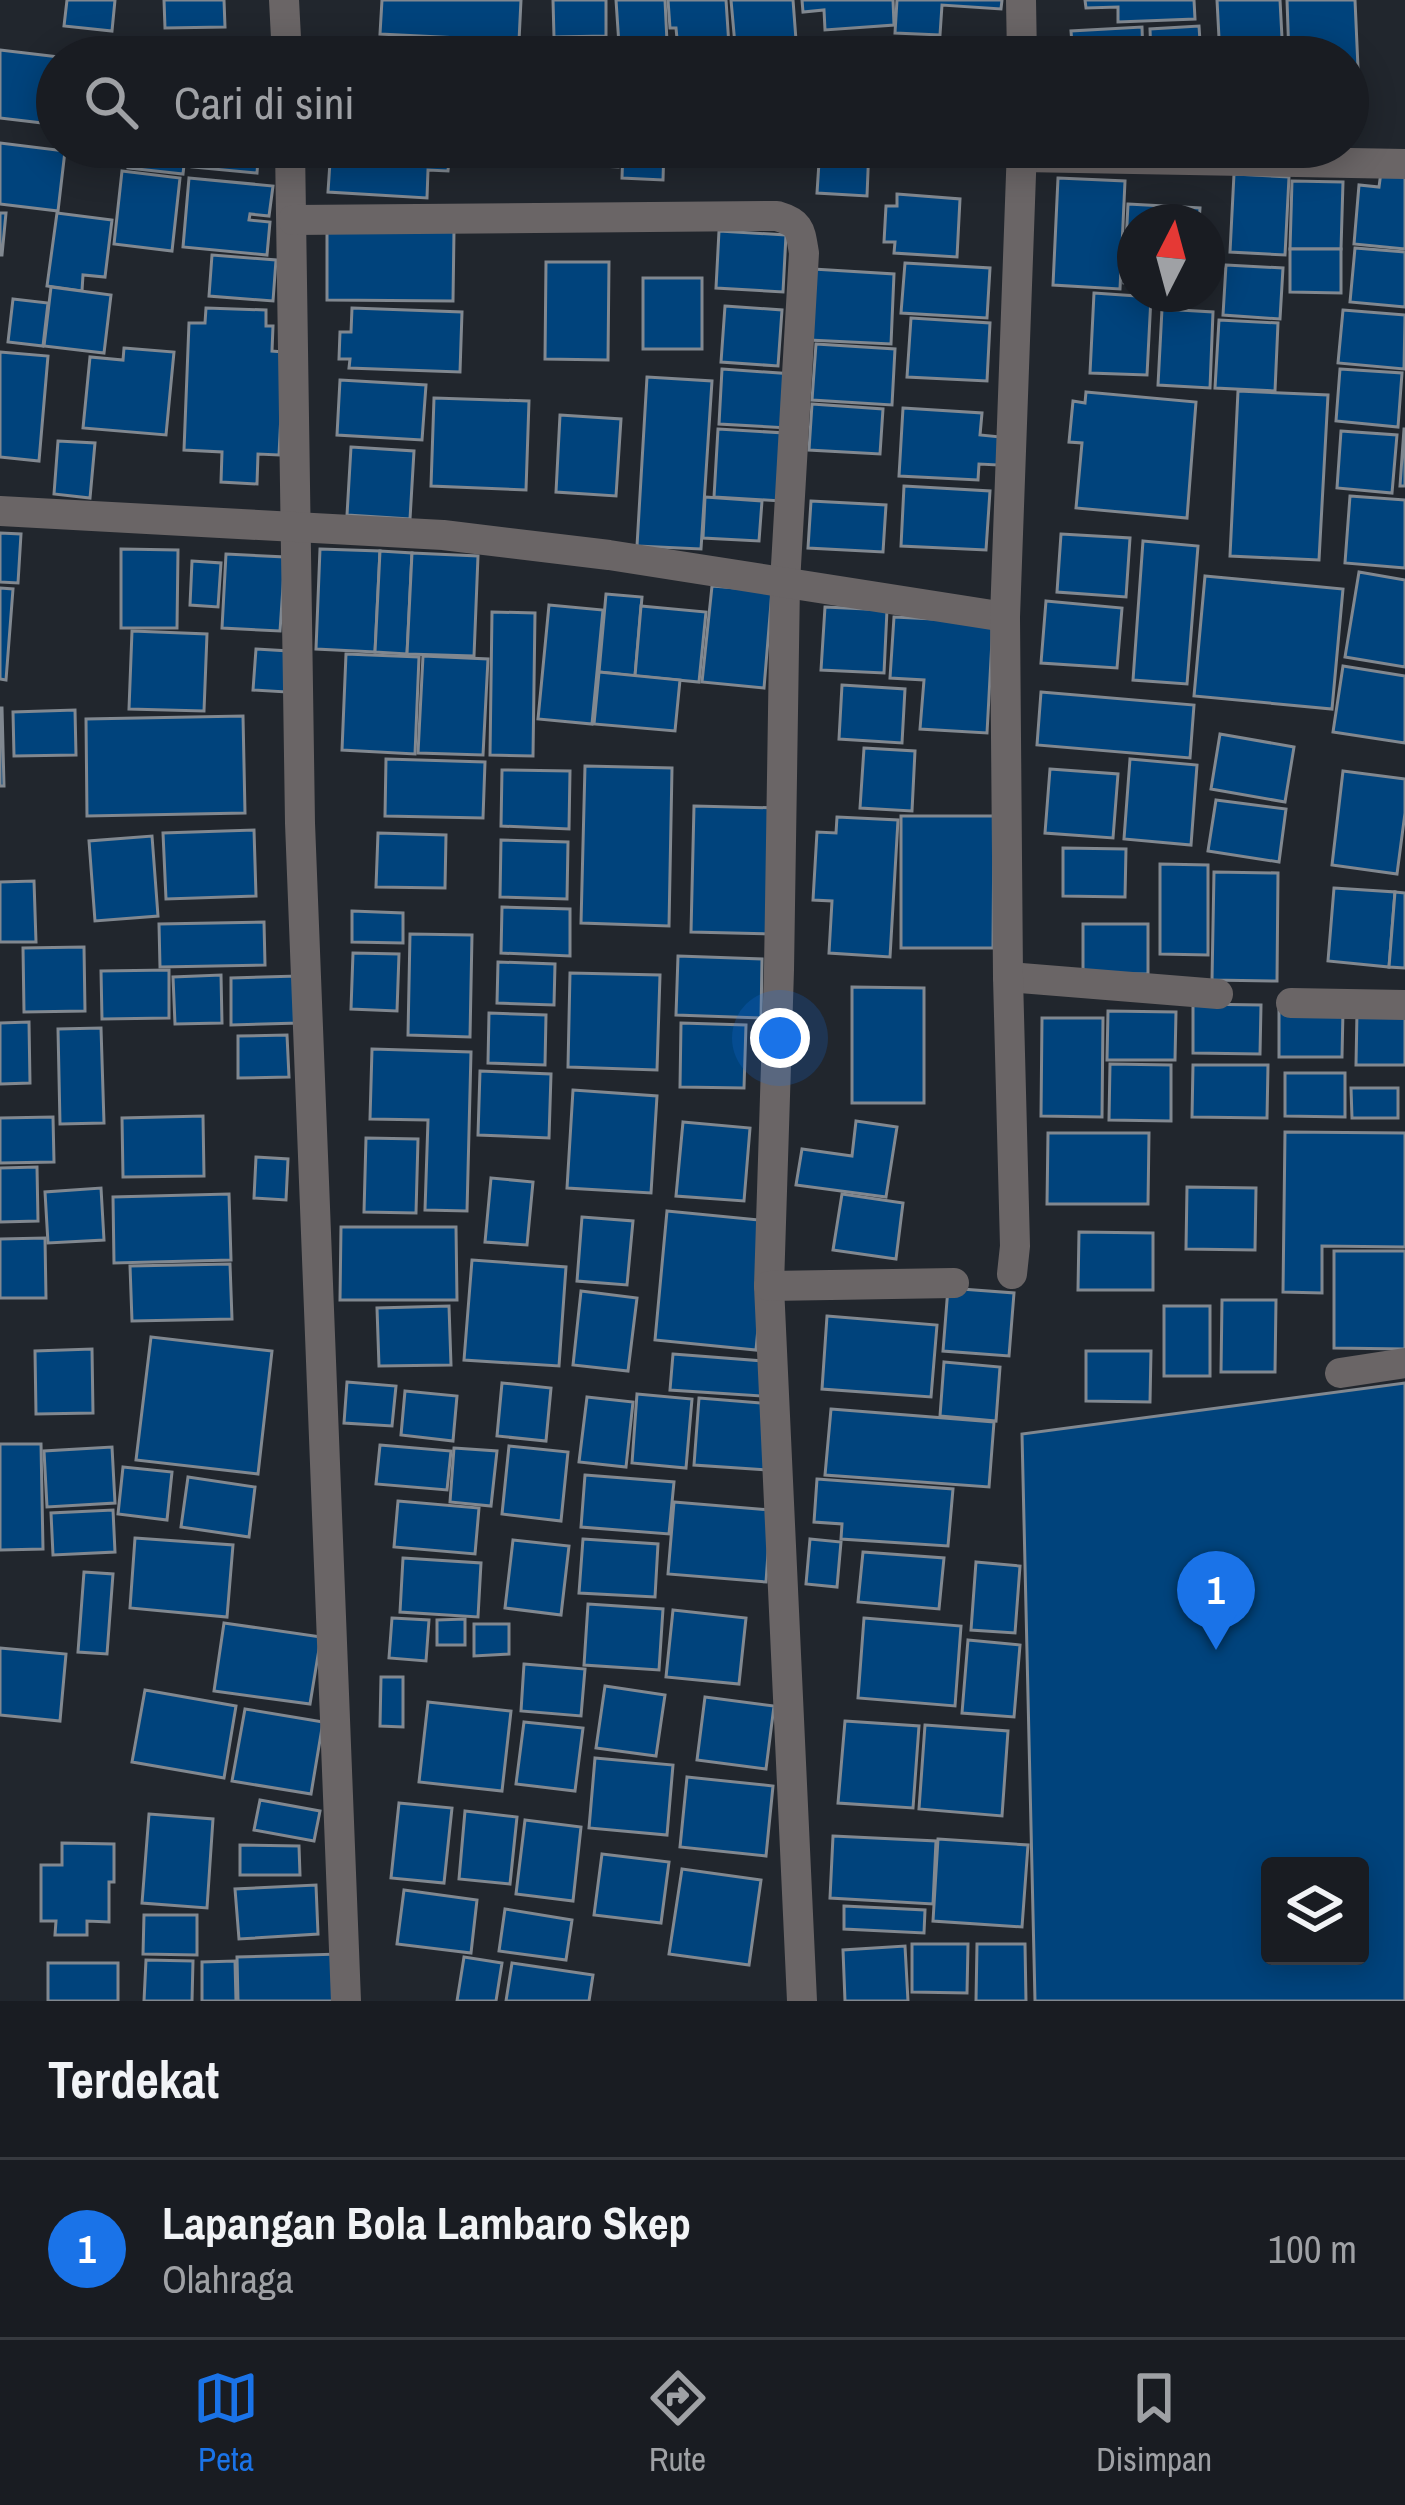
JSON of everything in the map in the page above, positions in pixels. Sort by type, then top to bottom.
[{"type":"street","points":[[284,0],[285,36]]},
{"type":"street","points":[[1021,0],[1022,36]]},
{"type":"street","points":[[1369,163],[1405,164]]},
{"type":"street","points":[[291,168],[300,824],[346,2001]]},
{"type":"street","points":[[1012,1274],[1005,617],[1021,168]]},
{"type":"street","points":[[293,220],[777,216],[791,220],[800,230],[805,253],[784,583],[770,1286],[802,2001]]},
{"type":"street","points":[[0,512],[443,536],[609,554],[1005,617]]},
{"type":"street","points":[[1008,977],[1218,994]]},
{"type":"street","points":[[1291,1004],[1405,1005]]},
{"type":"street","points":[[770,1286],[954,1283]]},
{"type":"street","points":[[1340,1373],[1405,1363]]},
{"type":"building","points":[[67,0],[115,0],[112,31],[64,26]]},
{"type":"building","points":[[164,0],[224,0],[225,27],[165,28]]},
{"type":"building","points":[[382,0],[521,0],[519,36],[380,34]]},
{"type":"building","points":[[553,0],[606,0],[606,36],[554,36]]},
{"type":"building","points":[[616,0],[665,0],[667,36],[618,36]]},
{"type":"building","points":[[668,0],[726,0],[728,36],[677,36],[676,28],[670,28]]},
{"type":"building","points":[[731,0],[793,0],[796,36],[734,36]]},
{"type":"building","points":[[802,0],[893,0],[894,25],[825,30],[824,10],[803,12]]},
{"type":"building","points":[[897,0],[1002,0],[1001,9],[942,5],[940,35],[895,33]]},
{"type":"building","points":[[1085,0],[1194,0],[1195,19],[1118,22],[1118,7],[1086,8]]},
{"type":"building","points":[[1217,0],[1280,0],[1282,36],[1219,36]]},
{"type":"building","points":[[1287,0],[1355,0],[1357,36],[1288,36]]},
{"type":"building","points":[[1199,26],[1200,36],[1150,36],[1150,29]]},
{"type":"building","points":[[1142,27],[1142,36],[1071,36],[1071,31]]},
{"type":"building","points":[[0,50],[36,54],[36,122],[0,118]]},
{"type":"building","points":[[0,143],[36,147],[36,168],[63,168],[58,211],[0,204]]},
{"type":"building","points":[[128,168],[184,168],[183,174]]},
{"type":"building","points":[[203,168],[257,168],[257,173]]},
{"type":"building","points":[[330,168],[448,168],[428,170],[427,198],[328,192]]},
{"type":"building","points":[[622,168],[663,168],[663,180],[622,178]]},
{"type":"building","points":[[819,168],[868,168],[867,196],[817,193]]},
{"type":"building","points":[[122,171],[180,178],[172,251],[114,244]]},
{"type":"building","points":[[1381,172],[1405,174],[1405,249],[1354,244],[1359,185],[1379,187]]},
{"type":"building","points":[[1234,174],[1289,177],[1285,255],[1230,252]]},
{"type":"building","points":[[189,178],[273,186],[269,216],[250,214],[249,220],[270,222],[267,255],[183,247]]},
{"type":"building","points":[[1058,178],[1125,181],[1124,204],[1117,204],[1117,289],[1053,285]]},
{"type":"building","points":[[1292,181],[1343,182],[1341,249],[1290,249]]},
{"type":"building","points":[[897,194],[960,199],[957,257],[894,253],[895,242],[884,242],[886,206],[897,206]]},
{"type":"building","points":[[0,213],[6,213],[2,255],[0,255]]},
{"type":"building","points":[[57,213],[112,220],[105,277],[83,275],[82,291],[47,286]]},
{"type":"building","points":[[327,230],[454,231],[453,301],[327,300]]},
{"type":"building","points":[[719,231],[786,235],[783,292],[716,288]]},
{"type":"building","points":[[1355,248],[1405,252],[1405,307],[1350,302]]},
{"type":"building","points":[[1290,249],[1341,249],[1341,293],[1290,292]]},
{"type":"building","points":[[212,255],[276,260],[273,301],[209,296]]},
{"type":"building","points":[[546,262],[609,262],[608,360],[545,359]]},
{"type":"building","points":[[905,263],[990,268],[987,318],[901,313]]},
{"type":"building","points":[[1226,265],[1283,268],[1280,319],[1223,315]]},
{"type":"building","points":[[813,269],[894,274],[891,344],[809,340]]},
{"type":"building","points":[[643,278],[702,278],[702,349],[643,349]]},
{"type":"building","points":[[51,287],[111,295],[104,353],[44,346]]},
{"type":"building","points":[[1094,293],[1117,295],[1117,312],[1150,312],[1147,375],[1090,373]]},
{"type":"building","points":[[13,299],[48,303],[43,346],[8,342]]},
{"type":"building","points":[[725,306],[782,310],[778,366],[721,362]]},
{"type":"building","points":[[206,308],[266,310],[266,326],[273,326],[272,351],[284,352],[279,455],[258,454],[257,484],[221,482],[222,452],[184,450],[189,323],[205,323]]},
{"type":"building","points":[[352,308],[462,312],[460,372],[349,368],[350,359],[339,359],[340,332],[351,332]]},
{"type":"building","points":[[1343,310],[1405,315],[1404,369],[1338,363]]},
{"type":"building","points":[[1162,312],[1213,312],[1210,388],[1158,385]]},
{"type":"building","points":[[911,318],[990,323],[987,381],[907,377]]},
{"type":"building","points":[[1219,320],[1278,323],[1275,391],[1215,388]]},
{"type":"building","points":[[816,344],[895,349],[892,405],[812,400]]},
{"type":"building","points":[[124,348],[174,352],[166,435],[83,428],[90,357],[123,360]]},
{"type":"building","points":[[0,352],[48,356],[39,461],[0,457]]},
{"type":"building","points":[[722,369],[793,374],[788,428],[719,424]]},
{"type":"building","points":[[1340,369],[1402,373],[1398,427],[1336,421]]},
{"type":"building","points":[[647,377],[712,381],[701,549],[637,546]]},
{"type":"building","points":[[340,380],[426,385],[422,440],[337,435]]},
{"type":"building","points":[[1238,391],[1328,395],[1319,560],[1230,556]]},
{"type":"building","points":[[1086,392],[1196,402],[1187,518],[1076,508],[1082,443],[1069,442],[1073,401],[1085,403]]},
{"type":"building","points":[[434,398],[529,401],[526,490],[431,486]]},
{"type":"building","points":[[812,404],[883,409],[880,454],[809,450]]},
{"type":"building","points":[[903,408],[982,413],[980,435],[1001,437],[998,465],[979,464],[978,480],[899,476]]},
{"type":"building","points":[[560,415],[621,419],[616,496],[556,492]]},
{"type":"building","points":[[718,429],[785,433],[781,501],[714,497]]},
{"type":"building","points":[[1404,429],[1405,486],[1400,486]]},
{"type":"building","points":[[1341,431],[1397,435],[1392,493],[1337,488]]},
{"type":"building","points":[[58,441],[95,443],[90,498],[54,494]]},
{"type":"building","points":[[351,447],[414,451],[410,519],[347,515]]},
{"type":"building","points":[[904,486],[990,491],[986,550],[901,546]]},
{"type":"building","points":[[1350,496],[1405,500],[1405,568],[1345,563]]},
{"type":"building","points":[[705,497],[762,501],[759,541],[703,538]]},
{"type":"building","points":[[811,501],[886,505],[883,552],[808,548]]},
{"type":"building","points":[[0,533],[21,534],[18,583],[0,582]]},
{"type":"building","points":[[1061,534],[1130,538],[1126,597],[1057,592]]},
{"type":"building","points":[[1143,541],[1198,546],[1187,684],[1133,680]]},
{"type":"building","points":[[121,549],[178,550],[177,628],[121,628]]},
{"type":"building","points":[[320,549],[380,551],[375,652],[316,649]]},
{"type":"building","points":[[380,551],[412,553],[407,654],[375,652]]},
{"type":"building","points":[[412,553],[478,556],[474,656],[407,654]]},
{"type":"building","points":[[226,554],[285,557],[280,631],[222,628]]},
{"type":"building","points":[[192,561],[221,563],[218,607],[190,605]]},
{"type":"building","points":[[1359,572],[1405,580],[1405,667],[1345,657]]},
{"type":"building","points":[[1205,576],[1343,589],[1332,709],[1194,696]]},
{"type":"building","points":[[712,586],[772,591],[764,688],[702,682]]},
{"type":"building","points":[[0,588],[13,589],[6,680],[0,679]]},
{"type":"building","points":[[606,594],[642,597],[635,676],[599,672]]},
{"type":"building","points":[[1046,601],[1122,608],[1117,668],[1041,663]]},
{"type":"building","points":[[549,605],[603,610],[592,724],[538,719]]},
{"type":"building","points":[[641,606],[706,612],[699,682],[635,676]]},
{"type":"building","points":[[825,607],[887,610],[884,673],[821,670]]},
{"type":"building","points":[[492,612],[535,613],[533,756],[490,755]]},
{"type":"building","points":[[894,617],[993,622],[987,733],[920,729],[924,680],[890,678]]},
{"type":"building","points":[[132,631],[207,634],[204,711],[129,709]]},
{"type":"building","points":[[256,649],[289,651],[286,692],[253,690]]},
{"type":"building","points":[[346,654],[419,657],[415,754],[342,750]]},
{"type":"building","points":[[423,656],[488,659],[483,755],[418,753]]},
{"type":"building","points":[[1343,666],[1405,676],[1405,743],[1333,732]]},
{"type":"building","points":[[599,672],[680,680],[675,731],[594,724]]},
{"type":"building","points":[[842,685],[905,689],[902,743],[839,739]]},
{"type":"building","points":[[1041,692],[1194,705],[1190,758],[1037,745]]},
{"type":"building","points":[[2,708],[4,786],[0,786]]},
{"type":"building","points":[[75,710],[76,755],[14,756],[13,712]]},
{"type":"building","points":[[243,716],[245,813],[87,816],[86,719]]},
{"type":"building","points":[[1220,734],[1294,747],[1285,802],[1211,789]]},
{"type":"building","points":[[864,748],[915,751],[912,811],[860,808]]},
{"type":"building","points":[[386,759],[485,762],[483,818],[385,816]]},
{"type":"building","points":[[1130,759],[1197,765],[1191,845],[1124,839]]},
{"type":"building","points":[[585,766],[672,768],[669,926],[581,923]]},
{"type":"building","points":[[1050,769],[1118,774],[1113,838],[1045,833]]},
{"type":"building","points":[[502,770],[570,771],[569,829],[501,826]]},
{"type":"building","points":[[1343,771],[1405,779],[1397,874],[1332,865]]},
{"type":"building","points":[[1216,800],[1286,809],[1279,862],[1208,851]]},
{"type":"building","points":[[694,806],[778,808],[774,934],[691,932]]},
{"type":"building","points":[[901,816],[994,816],[993,948],[901,948]]},
{"type":"building","points":[[837,817],[898,820],[890,957],[829,953],[832,901],[813,900],[817,832],[836,833]]},
{"type":"building","points":[[254,830],[256,896],[166,899],[163,833]]},
{"type":"building","points":[[378,833],[446,835],[445,888],[376,887]]},
{"type":"building","points":[[152,836],[158,916],[95,921],[89,841]]},
{"type":"building","points":[[501,840],[568,842],[567,899],[500,897]]},
{"type":"building","points":[[1063,848],[1126,849],[1125,897],[1063,896]]},
{"type":"building","points":[[1160,864],[1208,865],[1208,955],[1160,954]]},
{"type":"building","points":[[1214,872],[1278,873],[1277,981],[1212,980]]},
{"type":"building","points":[[34,881],[36,942],[0,942],[0,882]]},
{"type":"building","points":[[1334,888],[1395,892],[1389,967],[1328,961]]},
{"type":"building","points":[[1395,892],[1405,893],[1405,968],[1389,967]]},
{"type":"building","points":[[502,907],[570,909],[570,956],[501,953]]},
{"type":"building","points":[[352,911],[403,913],[403,943],[352,942]]},
{"type":"building","points":[[264,922],[265,965],[160,967],[159,924]]},
{"type":"building","points":[[1083,924],[1148,924],[1148,974],[1083,974]]},
{"type":"building","points":[[410,934],[472,935],[470,1037],[408,1035]]},
{"type":"building","points":[[84,947],[85,1011],[24,1012],[23,948]]},
{"type":"building","points":[[353,953],[399,954],[397,1011],[351,1009]]},
{"type":"building","points":[[678,956],[762,959],[761,1018],[676,1015]]},
{"type":"building","points":[[498,962],[555,964],[554,1005],[497,1003]]},
{"type":"building","points":[[169,970],[169,1018],[102,1019],[101,971]]},
{"type":"building","points":[[570,973],[660,975],[657,1070],[568,1067]]},
{"type":"building","points":[[221,975],[222,1023],[175,1024],[173,977]]},
{"type":"building","points":[[298,976],[299,1023],[231,1025],[231,978]]},
{"type":"building","points":[[852,987],[924,988],[924,1103],[852,1103]]},
{"type":"building","points":[[1193,1004],[1261,1005],[1260,1054],[1193,1053]]},
{"type":"building","points":[[1279,1010],[1343,1011],[1342,1057],[1279,1057]]},
{"type":"building","points":[[1108,1011],[1176,1012],[1175,1060],[1107,1060]]},
{"type":"building","points":[[1357,1012],[1405,1013],[1405,1065],[1356,1065]]},
{"type":"building","points":[[489,1013],[546,1015],[545,1065],[488,1063]]},
{"type":"building","points":[[1042,1018],[1103,1018],[1102,1117],[1041,1116]]},
{"type":"building","points":[[29,1022],[30,1083],[0,1084],[0,1023]]},
{"type":"building","points":[[681,1023],[746,1025],[744,1088],[680,1087]]},
{"type":"building","points":[[101,1028],[104,1123],[60,1124],[58,1029]]},
{"type":"building","points":[[287,1035],[289,1077],[238,1078],[238,1036]]},
{"type":"building","points":[[372,1049],[471,1052],[467,1211],[425,1210],[428,1120],[370,1119]]},
{"type":"building","points":[[1110,1064],[1171,1065],[1171,1121],[1109,1120]]},
{"type":"building","points":[[1193,1065],[1268,1065],[1267,1118],[1192,1117]]},
{"type":"building","points":[[480,1071],[551,1074],[549,1138],[478,1135]]},
{"type":"building","points":[[1285,1073],[1345,1073],[1345,1117],[1285,1116]]},
{"type":"building","points":[[1351,1088],[1398,1088],[1398,1118],[1352,1118]]},
{"type":"building","points":[[573,1090],[657,1096],[651,1193],[567,1188]]},
{"type":"building","points":[[203,1116],[204,1176],[123,1177],[122,1118]]},
{"type":"building","points":[[53,1117],[54,1162],[0,1163],[0,1118]]},
{"type":"building","points":[[856,1121],[897,1127],[886,1197],[796,1185],[802,1149],[852,1156]]},
{"type":"building","points":[[683,1122],[750,1128],[744,1201],[676,1196]]},
{"type":"building","points":[[1285,1132],[1405,1133],[1405,1247],[1322,1246],[1322,1293],[1283,1292]]},
{"type":"building","points":[[1048,1133],[1149,1133],[1148,1204],[1047,1204]]},
{"type":"building","points":[[366,1138],[418,1139],[416,1213],[364,1212]]},
{"type":"building","points":[[256,1157],[288,1159],[286,1200],[254,1198]]},
{"type":"building","points":[[37,1167],[38,1221],[0,1222],[0,1168]]},
{"type":"building","points":[[491,1178],[533,1182],[527,1245],[485,1242]]},
{"type":"building","points":[[1187,1187],[1256,1188],[1255,1250],[1186,1249]]},
{"type":"building","points":[[101,1188],[104,1240],[48,1243],[45,1192]]},
{"type":"building","points":[[229,1194],[231,1260],[114,1263],[113,1197]]},
{"type":"building","points":[[842,1194],[903,1203],[896,1259],[833,1250]]},
{"type":"building","points":[[667,1211],[768,1221],[756,1350],[655,1340]]},
{"type":"building","points":[[582,1217],[633,1221],[627,1285],[577,1281]]},
{"type":"building","points":[[341,1227],[456,1227],[457,1300],[340,1300]]},
{"type":"building","points":[[1079,1232],[1153,1233],[1153,1290],[1078,1290]]},
{"type":"building","points":[[45,1238],[46,1298],[0,1298],[0,1239]]},
{"type":"building","points":[[1334,1251],[1405,1251],[1405,1349],[1334,1348]]},
{"type":"building","points":[[472,1260],[566,1267],[559,1366],[464,1360]]},
{"type":"building","points":[[230,1264],[232,1319],[132,1321],[130,1266]]},
{"type":"building","points":[[948,1288],[1014,1293],[1009,1356],[943,1351]]},
{"type":"building","points":[[581,1291],[637,1298],[628,1371],[573,1365]]},
{"type":"building","points":[[1222,1300],[1276,1300],[1275,1372],[1221,1372]]},
{"type":"building","points":[[449,1306],[451,1365],[379,1366],[377,1308]]},
{"type":"building","points":[[1164,1306],[1210,1306],[1210,1376],[1164,1376]]},
{"type":"building","points":[[827,1316],[937,1325],[931,1397],[822,1389]]},
{"type":"building","points":[[151,1337],[272,1351],[258,1474],[136,1460]]},
{"type":"building","points":[[92,1349],[93,1413],[36,1414],[35,1351]]},
{"type":"building","points":[[1086,1351],[1151,1351],[1150,1402],[1086,1401]]},
{"type":"building","points":[[673,1354],[763,1361],[761,1396],[670,1390]]},
{"type":"building","points":[[944,1362],[1000,1367],[996,1421],[940,1416]]},
{"type":"building","points":[[347,1382],[396,1386],[392,1426],[344,1423]]},
{"type":"building","points":[[502,1383],[551,1388],[546,1441],[497,1436]]},
{"type":"building","points":[[1405,1383],[1405,2001],[1035,2001],[1022,1434]]},
{"type":"building","points":[[405,1391],[457,1396],[453,1441],[401,1435]]},
{"type":"building","points":[[637,1394],[692,1399],[686,1468],[632,1463]]},
{"type":"building","points":[[587,1397],[633,1402],[626,1467],[579,1462]]},
{"type":"building","points":[[699,1398],[773,1404],[769,1470],[694,1465]]},
{"type":"building","points":[[831,1409],[994,1422],[989,1487],[825,1475]]},
{"type":"building","points":[[0,1444],[41,1444],[43,1549],[0,1550]]},
{"type":"building","points":[[380,1445],[451,1451],[447,1490],[376,1484]]},
{"type":"building","points":[[509,1446],[568,1452],[561,1521],[502,1514]]},
{"type":"building","points":[[112,1447],[115,1503],[47,1507],[44,1451]]},
{"type":"building","points":[[454,1448],[497,1451],[491,1506],[450,1502]]},
{"type":"building","points":[[123,1467],[172,1472],[167,1520],[118,1514]]},
{"type":"building","points":[[585,1475],[674,1482],[669,1534],[581,1527]]},
{"type":"building","points":[[188,1477],[255,1487],[249,1537],[181,1527]]},
{"type":"building","points":[[817,1479],[953,1489],[948,1546],[841,1539],[842,1524],[814,1522]]},
{"type":"building","points":[[398,1501],[479,1508],[475,1554],[394,1547]]},
{"type":"building","points":[[674,1502],[771,1510],[766,1582],[668,1574]]},
{"type":"building","points":[[113,1510],[115,1552],[53,1555],[51,1513]]},
{"type":"building","points":[[135,1538],[233,1545],[227,1617],[130,1608]]},
{"type":"building","points":[[583,1539],[658,1544],[655,1597],[579,1593]]},
{"type":"building","points":[[810,1539],[841,1542],[837,1587],[806,1584]]},
{"type":"building","points":[[513,1540],[569,1546],[561,1615],[505,1608]]},
{"type":"building","points":[[863,1552],[944,1558],[939,1609],[858,1602]]},
{"type":"building","points":[[403,1558],[481,1563],[478,1617],[400,1612]]},
{"type":"building","points":[[976,1562],[1020,1566],[1015,1633],[971,1630]]},
{"type":"building","points":[[84,1572],[113,1574],[107,1654],[78,1652]]},
{"type":"building","points":[[588,1604],[663,1609],[659,1670],[584,1665]]},
{"type":"building","points":[[673,1610],[746,1618],[739,1684],[666,1677]]},
{"type":"building","points":[[392,1618],[429,1620],[426,1661],[389,1658]]},
{"type":"building","points":[[864,1618],[961,1626],[955,1706],[858,1698]]},
{"type":"building","points":[[465,1619],[465,1645],[437,1645],[437,1620]]},
{"type":"building","points":[[224,1623],[321,1637],[310,1704],[214,1691]]},
{"type":"building","points":[[474,1624],[509,1624],[509,1654],[474,1656]]},
{"type":"building","points":[[968,1640],[1020,1645],[1014,1717],[962,1713]]},
{"type":"building","points":[[0,1648],[66,1654],[60,1721],[0,1715]]},
{"type":"building","points":[[524,1664],[585,1669],[581,1716],[521,1711]]},
{"type":"building","points":[[381,1677],[403,1677],[403,1727],[380,1726]]},
{"type":"building","points":[[605,1686],[665,1695],[656,1756],[596,1748]]},
{"type":"building","points":[[145,1690],[236,1706],[224,1778],[132,1762]]},
{"type":"building","points":[[705,1697],[774,1706],[766,1769],[697,1760]]},
{"type":"building","points":[[428,1702],[511,1711],[502,1791],[419,1782]]},
{"type":"building","points":[[245,1709],[323,1722],[311,1794],[232,1781]]},
{"type":"building","points":[[845,1721],[919,1726],[913,1808],[838,1803]]},
{"type":"building","points":[[524,1722],[583,1728],[575,1791],[516,1784]]},
{"type":"building","points":[[925,1725],[1008,1731],[1002,1816],[919,1809]]},
{"type":"building","points":[[595,1758],[673,1765],[667,1835],[589,1828]]},
{"type":"building","points":[[687,1777],[773,1786],[766,1856],[680,1847]]},
{"type":"building","points":[[260,1800],[320,1811],[314,1841],[254,1830]]},
{"type":"building","points":[[399,1803],[452,1808],[444,1883],[391,1878]]},
{"type":"building","points":[[465,1811],[517,1817],[510,1884],[459,1879]]},
{"type":"building","points":[[149,1814],[213,1819],[207,1908],[142,1903]]},
{"type":"building","points":[[525,1820],[581,1827],[573,1901],[516,1894]]},
{"type":"building","points":[[833,1836],[936,1841],[933,1904],[830,1898]]},
{"type":"building","points":[[938,1839],[1028,1845],[1022,1927],[933,1921]]},
{"type":"building","points":[[62,1843],[114,1844],[109,1922],[87,1921],[87,1935],[55,1935],[56,1921],[41,1921],[41,1865],[62,1865]]},
{"type":"building","points":[[240,1845],[299,1846],[300,1875],[240,1875]]},
{"type":"building","points":[[602,1854],[669,1862],[661,1923],[594,1915]]},
{"type":"building","points":[[682,1869],[761,1880],[749,1965],[669,1954]]},
{"type":"building","points":[[316,1885],[318,1934],[239,1939],[235,1889]]},
{"type":"building","points":[[404,1890],[477,1900],[471,1953],[397,1944]]},
{"type":"building","points":[[844,1906],[925,1910],[924,1933],[844,1929]]},
{"type":"building","points":[[505,1909],[572,1920],[566,1960],[499,1951]]},
{"type":"building","points":[[144,1915],[197,1915],[197,1955],[143,1954]]},
{"type":"building","points":[[912,1944],[968,1944],[967,1993],[912,1992]]},
{"type":"building","points":[[977,1944],[1025,1944],[1026,2001],[976,2001]]},
{"type":"building","points":[[905,1946],[908,2001],[845,2001],[843,1950]]},
{"type":"building","points":[[340,1954],[341,2001],[238,2001],[237,1957]]},
{"type":"building","points":[[464,1957],[502,1963],[496,2001],[457,2001]]},
{"type":"building","points":[[146,1960],[193,1961],[192,2001],[144,2001]]},
{"type":"building","points":[[235,1961],[236,2001],[202,2001],[202,1962]]},
{"type":"building","points":[[48,1963],[118,1963],[118,2001],[48,2001]]},
{"type":"building","points":[[512,1963],[593,1975],[589,2001],[506,2001]]},
{"type":"place","name":"Lapangan Bola Lambaro Skep","points":[[1216,1650]]}]
